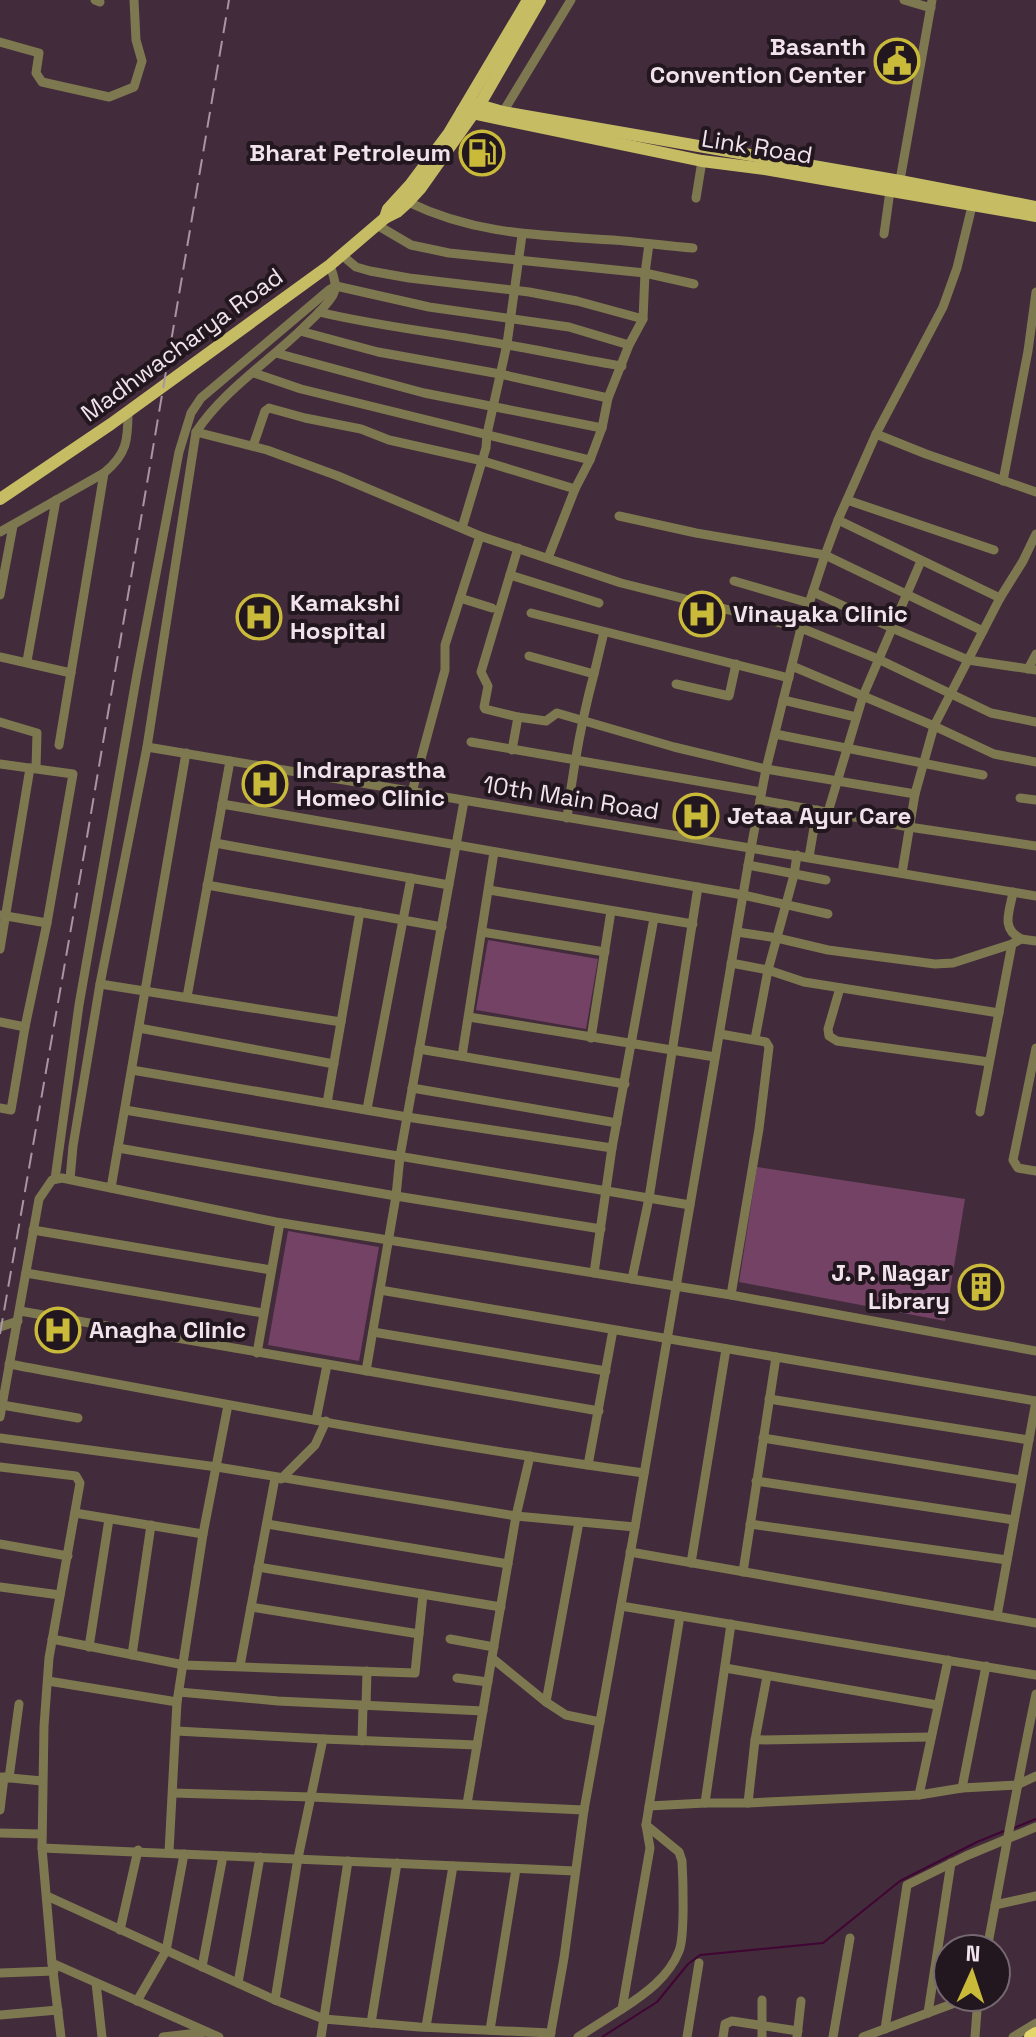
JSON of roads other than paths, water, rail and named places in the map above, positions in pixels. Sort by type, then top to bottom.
[{"type":"highway","points":[[1031,2037],[1036,2034]]},
{"type":"main road","name":"Madhwacharya Road","points":[[381,222],[388,209],[470,108],[528,0]]},
{"type":"main road","name":"Madhwacharya Road","points":[[0,499],[128,412],[343,256],[408,202],[420,189],[540,0]]},
{"type":"main road","points":[[470,108],[896,188]]},
{"type":"main road","name":"Link Road","points":[[470,108],[702,161],[973,200],[1036,216]]},
{"type":"main road","points":[[973,200],[1036,207]]},
{"type":"street","points":[[0,42],[39,53],[36,73],[42,82],[109,97],[134,87],[142,61],[136,40],[134,0]]},
{"type":"street","points":[[503,112],[571,0]]},
{"type":"street","points":[[884,234],[932,4],[904,0]]},
{"type":"street","points":[[696,198],[702,161]]},
{"type":"street","points":[[47,1896],[275,2000],[324,2019],[550,2035],[584,1810],[766,769],[801,628],[825,555],[876,434],[943,307],[957,268],[973,200]]},
{"type":"street","points":[[408,202],[426,211],[478,227],[522,235],[693,248]]},
{"type":"street","points":[[381,222],[411,245],[449,253],[645,273],[694,284]]},
{"type":"street","points":[[462,528],[486,448],[507,344],[522,235]]},
{"type":"street","points":[[548,558],[590,460],[602,428],[608,398],[629,345],[643,319],[649,244]]},
{"type":"street","points":[[343,256],[356,267],[370,271],[577,301],[643,319]]},
{"type":"street","points":[[70,1179],[100,984],[147,747],[196,432],[207,415],[300,331],[334,294],[336,286],[330,265]]},
{"type":"street","points":[[55,1179],[82,992],[137,674],[184,432],[201,398],[336,286],[429,307],[569,327],[629,345]]},
{"type":"street","points":[[1003,481],[1032,352],[1036,294]]},
{"type":"street","points":[[319,312],[363,323],[507,344],[622,366]]},
{"type":"street","points":[[300,331],[378,352],[608,398]]},
{"type":"street","points":[[276,353],[424,393],[602,428]]},
{"type":"street","points":[[254,373],[301,389],[590,460]]},
{"type":"street","points":[[253,446],[265,411],[269,408],[483,461],[575,489]]},
{"type":"street","points":[[0,532],[104,473],[117,462],[125,449],[128,412]]},
{"type":"street","points":[[196,432],[253,446],[338,476],[480,536],[621,583],[801,628],[878,659],[991,713],[1036,722]]},
{"type":"street","points":[[876,434],[1036,492]]},
{"type":"street","points":[[59,745],[104,473]]},
{"type":"street","points":[[27,661],[56,500]]},
{"type":"street","points":[[847,500],[994,550]]},
{"type":"street","points":[[619,516],[825,555],[983,631]]},
{"type":"street","points":[[838,520],[1000,598]]},
{"type":"street","points":[[0,595],[13,526]]},
{"type":"street","points":[[902,873],[915,794],[934,726],[1000,598],[1034,545],[1036,534]]},
{"type":"street","points":[[412,792],[445,670],[445,645],[480,536]]},
{"type":"street","points":[[518,548],[481,672],[488,688],[484,708],[546,721],[555,713],[766,769],[915,794]]},
{"type":"street","points":[[809,857],[863,696],[921,561]]},
{"type":"street","points":[[510,575],[599,603]]},
{"type":"street","points":[[734,581],[809,603]]},
{"type":"street","points":[[813,592],[968,660],[1032,669],[1036,654]]},
{"type":"street","points":[[460,598],[492,608]]},
{"type":"street","points":[[531,613],[789,678]]},
{"type":"street","points":[[567,818],[581,721],[604,632]]},
{"type":"street","points":[[529,656],[594,674]]},
{"type":"street","points":[[0,657],[71,673]]},
{"type":"street","points":[[676,684],[729,696],[736,664]]},
{"type":"street","points":[[792,666],[994,754],[1036,762]]},
{"type":"street","points":[[783,700],[856,717]]},
{"type":"street","points":[[512,750],[518,717]]},
{"type":"street","points":[[0,722],[37,733],[33,768],[3,916],[0,949]]},
{"type":"street","points":[[775,734],[983,775]]},
{"type":"street","points":[[471,742],[909,827],[1036,846]]},
{"type":"street","name":"10th Main Road","points":[[147,747],[1036,896]]},
{"type":"street","points":[[111,1188],[186,753]]},
{"type":"street","points":[[187,997],[230,761]]},
{"type":"street","points":[[0,764],[73,774],[11,1110],[0,1108]]},
{"type":"street","points":[[1020,798],[1036,800]]},
{"type":"street","points":[[366,1371],[400,1156],[464,801]]},
{"type":"street","points":[[222,804],[743,895],[828,914]]},
{"type":"street","points":[[215,843],[449,885]]},
{"type":"street","points":[[462,1056],[494,852]]},
{"type":"street","points":[[755,1039],[768,970],[797,855]]},
{"type":"street","points":[[748,865],[826,880]]},
{"type":"street","points":[[367,1109],[411,878]]},
{"type":"street","points":[[207,885],[442,927]]},
{"type":"street","points":[[632,1279],[649,1198],[698,887]]},
{"type":"street","points":[[489,890],[693,924]]},
{"type":"street","points":[[1013,892],[1007,925],[1017,941]]},
{"type":"street","points":[[591,1038],[611,911]]},
{"type":"street","points":[[327,1103],[360,912]]},
{"type":"street","points":[[3,916],[47,923]]},
{"type":"street","points":[[594,1273],[612,1148],[654,918]]},
{"type":"street","points":[[482,932],[605,952]]},
{"type":"street","points":[[737,932],[828,950],[946,964],[1017,941],[1036,941]]},
{"type":"street","points":[[980,1112],[1017,941]]},
{"type":"street","points":[[731,963],[768,970],[804,982],[999,1013]]},
{"type":"street","points":[[100,984],[341,1022]]},
{"type":"street","points":[[840,988],[828,1029],[829,1036],[837,1041],[989,1062]]},
{"type":"street","points":[[469,1017],[715,1057]]},
{"type":"street","points":[[0,1022],[25,1027]]},
{"type":"street","points":[[139,1028],[334,1064]]},
{"type":"street","points":[[720,1034],[755,1039],[766,1042],[769,1047],[759,1129],[731,1295]]},
{"type":"street","points":[[1036,1048],[1013,1163],[1018,1168],[1036,1171]]},
{"type":"street","points":[[419,1049],[625,1084]]},
{"type":"street","points":[[132,1070],[612,1148]]},
{"type":"street","points":[[412,1088],[617,1123]]},
{"type":"street","points":[[125,1110],[690,1205]]},
{"type":"street","points":[[118,1148],[601,1229]]},
{"type":"street","points":[[0,1417],[39,1199],[55,1179],[70,1179],[280,1223],[731,1295],[1036,1351]]},
{"type":"street","points":[[257,1353],[280,1223]]},
{"type":"street","points":[[33,1230],[271,1270]]},
{"type":"street","points":[[26,1273],[263,1313]]},
{"type":"street","points":[[380,1290],[1036,1401],[997,1616]]},
{"type":"street","points":[[0,1327],[19,1316],[599,1411]]},
{"type":"street","points":[[588,1465],[613,1330]]},
{"type":"street","points":[[373,1332],[606,1371]]},
{"type":"street","points":[[691,1563],[726,1349]]},
{"type":"street","points":[[743,1572],[776,1357]]},
{"type":"street","points":[[9,1364],[321,1421],[644,1473]]},
{"type":"street","points":[[240,1666],[278,1478],[315,1445],[327,1365]]},
{"type":"street","points":[[769,1399],[1029,1440]]},
{"type":"street","points":[[2,1405],[78,1418]]},
{"type":"street","points":[[169,1852],[178,1697],[203,1534],[228,1405]]},
{"type":"street","points":[[0,1438],[217,1467],[516,1516],[635,1527]]},
{"type":"street","points":[[763,1438],[1021,1480]]},
{"type":"street","points":[[467,1804],[516,1516],[530,1456]]},
{"type":"street","points":[[0,1467],[76,1476],[80,1483],[52,1639],[42,1781],[42,1848],[61,2037]]},
{"type":"street","points":[[756,1481],[1014,1520]]},
{"type":"street","points":[[75,1513],[203,1534]]},
{"type":"street","points":[[89,1647],[109,1519]]},
{"type":"street","points":[[546,1702],[579,1522]]},
{"type":"street","points":[[267,1524],[508,1564]]},
{"type":"street","points":[[750,1524],[1007,1560]]},
{"type":"street","points":[[132,1655],[151,1525]]},
{"type":"street","points":[[0,1544],[68,1556]]},
{"type":"street","points":[[630,1552],[1036,1623]]},
{"type":"street","points":[[258,1567],[501,1607]]},
{"type":"street","points":[[0,1587],[60,1595]]},
{"type":"street","points":[[52,1639],[184,1665],[415,1673],[423,1594]]},
{"type":"street","points":[[621,1606],[1036,1675]]},
{"type":"street","points":[[251,1607],[419,1634]]},
{"type":"street","points":[[622,2009],[650,1848],[646,1825],[680,1616]]},
{"type":"street","points":[[705,1803],[731,1624]]},
{"type":"street","points":[[450,1639],[494,1647]]},
{"type":"street","points":[[492,1658],[566,1715],[600,1722]]},
{"type":"street","points":[[919,1795],[948,1660]]},
{"type":"street","points":[[962,1788],[986,1666]]},
{"type":"street","points":[[725,1668],[937,1705]]},
{"type":"street","points":[[362,1741],[367,1671]]},
{"type":"street","points":[[748,1803],[767,1676]]},
{"type":"street","points":[[457,1678],[488,1682]]},
{"type":"street","points":[[48,1681],[178,1697],[483,1711]]},
{"type":"street","points":[[990,1933],[1036,1694]]},
{"type":"street","points":[[0,1810],[19,1704]]},
{"type":"street","points":[[176,1731],[477,1745]]},
{"type":"street","points":[[755,1740],[931,1737]]},
{"type":"street","points":[[275,2000],[298,1858],[323,1739]]},
{"type":"street","points":[[649,1806],[919,1795],[962,1788],[1017,1785],[1036,1776]]},
{"type":"street","points":[[5,1777],[42,1781]]},
{"type":"street","points":[[173,1793],[584,1810]]},
{"type":"street","points":[[578,2037],[647,1993],[681,1947],[682,1861],[679,1852],[646,1825]]},
{"type":"street","points":[[885,2029],[907,1885],[1036,1827]]},
{"type":"street","points":[[0,1833],[42,1834]]},
{"type":"street","points":[[42,1848],[575,1871]]},
{"type":"street","points":[[120,1930],[138,1850]]},
{"type":"street","points":[[137,2001],[166,1951],[184,1854]]},
{"type":"street","points":[[202,1967],[223,1856]]},
{"type":"street","points":[[238,1983],[260,1857]]},
{"type":"street","points":[[321,2037],[348,1861]]},
{"type":"street","points":[[371,2023],[397,1863]]},
{"type":"street","points":[[928,2013],[951,1863]]},
{"type":"street","points":[[426,2027],[453,1866]]},
{"type":"street","points":[[490,2030],[516,1869]]},
{"type":"street","points":[[995,1905],[1036,1896]]},
{"type":"street","points":[[833,2037],[850,1938]]},
{"type":"street","points":[[687,2037],[699,1963]]},
{"type":"street","points":[[0,1973],[53,1967],[219,2037]]},
{"type":"street","points":[[96,1983],[102,2037]]},
{"type":"street","points":[[762,2000],[762,2032]]},
{"type":"street","points":[[723,2037],[728,2022],[762,2032],[797,2034],[801,2001]]},
{"type":"street","points":[[0,2015],[58,2010]]},
{"type":"street","points":[[863,2037],[932,2012]]},
{"type":"street","points":[[975,2037],[977,2013]]},
{"type":"street","points":[[1013,2037],[1036,2023]]},
{"type":"street","points":[[163,2037],[208,2032]]},
{"type":"waterway","points":[[1014,1828],[1036,1819]]},
{"type":"waterway","points":[[602,2037],[657,2002],[688,1964],[700,1955],[823,1943],[900,1881],[1004,1831]]},
{"type":"railway","points":[[0,1334],[229,0]]},
{"type":"place","name":"Basanth Convention Center","points":[[897,61]]},
{"type":"place","name":"Bharat Petroleum","points":[[482,153]]},
{"type":"place","name":"Vinayaka Clinic","points":[[702,614]]},
{"type":"place","name":"Kamakshi Hospital","points":[[259,617]]},
{"type":"place","name":"Indraprastha Homeo Clinic","points":[[265,784]]},
{"type":"place","name":"Jetaa Ayur Care","points":[[696,816]]},
{"type":"place","name":"J. P. Nagar Library","points":[[981,1287]]},
{"type":"place","name":"Anagha Clinic","points":[[58,1330]]}]
